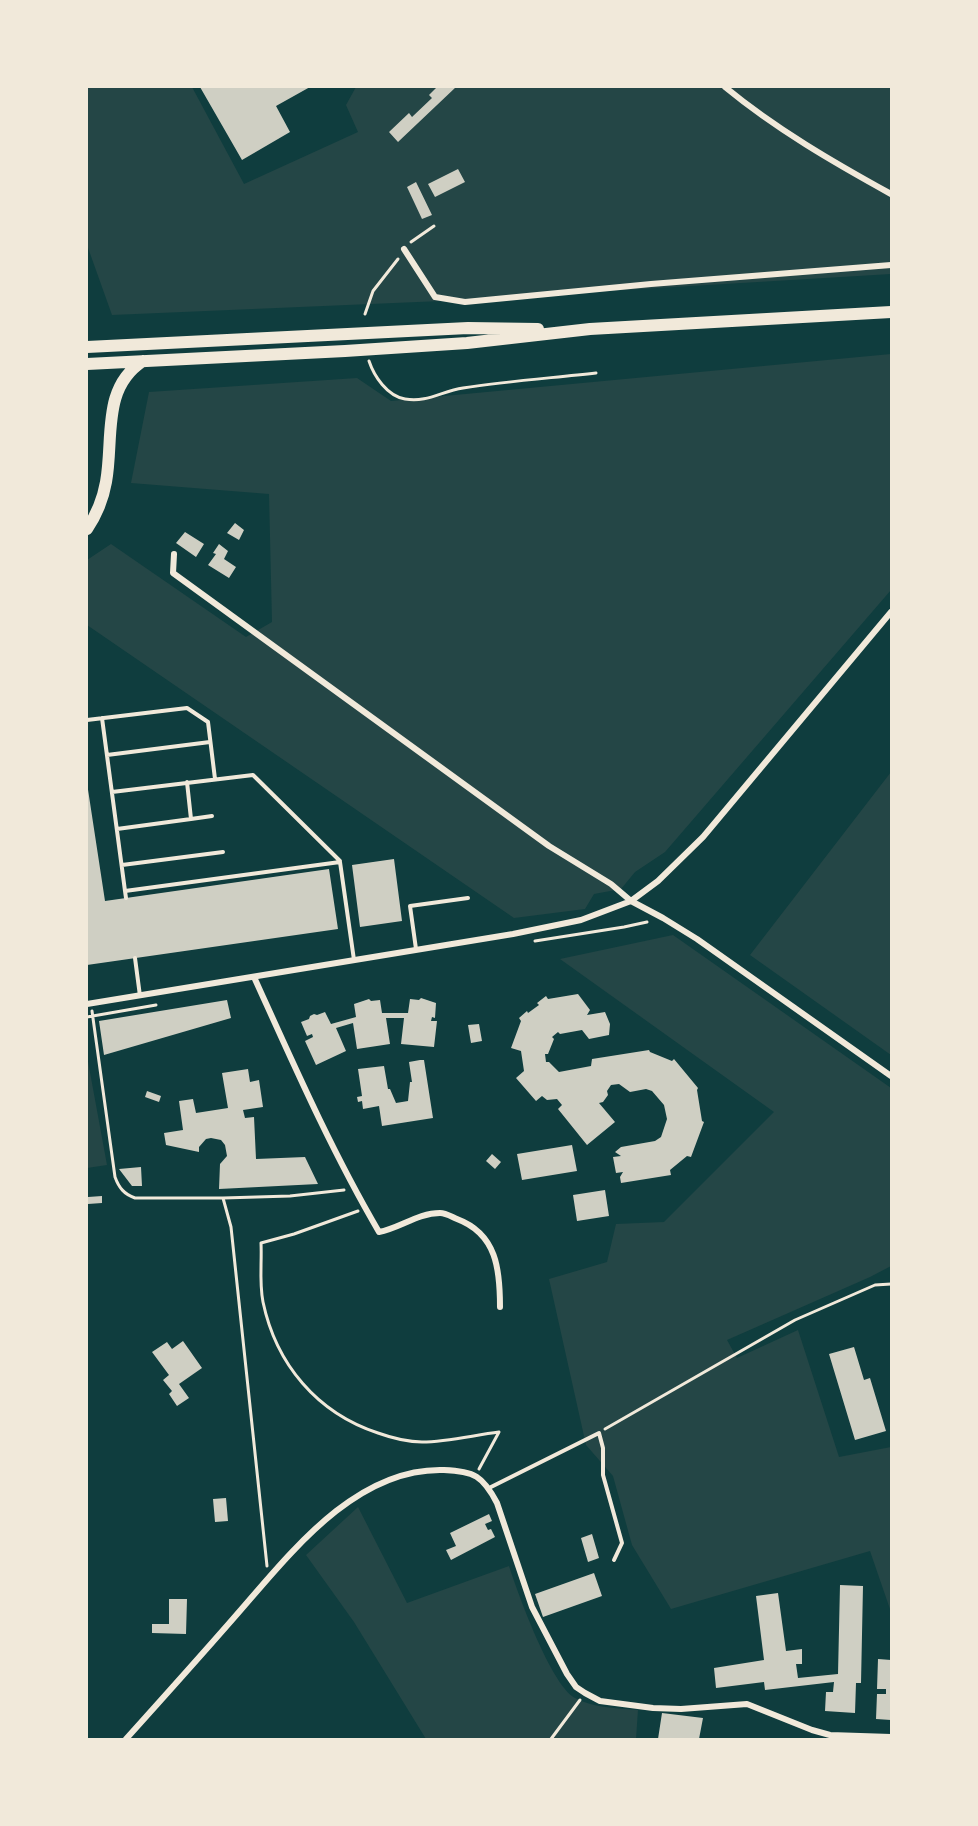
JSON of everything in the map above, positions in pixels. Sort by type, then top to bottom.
[{"type":"main road","points":[[88,366],[467,343],[590,329],[891,312]]},
{"type":"main road","points":[[87,347],[468,328],[590,329]]},
{"type":"main road","points":[[88,366],[99,357],[143,344]]},
{"type":"main road","points":[[87,529],[100,506],[106,480],[115,396],[124,377],[143,361]]},
{"type":"street","points":[[725,87],[748,107],[801,143],[891,194]]},
{"type":"street","points":[[404,249],[435,297],[465,302],[651,284],[891,265]]},
{"type":"street","points":[[174,554],[173,573],[549,846],[611,884],[631,901],[697,939],[891,1076]]},
{"type":"street","points":[[87,1004],[513,934],[580,920],[631,901],[658,881],[702,837],[891,612]]},
{"type":"street","points":[[254,977],[301,1082],[379,1232],[393,1229],[417,1217],[442,1213],[466,1222],[486,1239],[497,1261],[501,1282],[500,1307]]},
{"type":"street","points":[[126,1739],[295,1549],[328,1517],[377,1484],[425,1470],[471,1473],[482,1479],[489,1488],[497,1503],[532,1607],[567,1674],[576,1687],[585,1694],[600,1701],[653,1708],[681,1709],[747,1704],[830,1735],[891,1737]]},
{"type":"lane","points":[[87,720],[187,708],[208,722],[215,779]]},
{"type":"lane","points":[[102,718],[126,898]]},
{"type":"lane","points":[[107,755],[210,742]]},
{"type":"lane","points":[[112,792],[253,775],[340,862],[354,960]]},
{"type":"lane","points":[[187,782],[191,819]]},
{"type":"lane","points":[[117,829],[212,816]]},
{"type":"lane","points":[[122,866],[222,852]]},
{"type":"lane","points":[[125,891],[340,862]]},
{"type":"lane","points":[[416,950],[410,906],[468,898]]},
{"type":"lane","points":[[135,958],[140,996]]},
{"type":"lane","points":[[489,1488],[599,1433],[603,1448],[603,1475],[622,1543],[614,1560]]},
{"type":"path","points":[[365,314],[373,291],[391,270],[404,249],[414,239],[434,226]]},
{"type":"path","points":[[368,359],[374,375],[389,391],[403,399],[425,400],[460,388],[596,373]]},
{"type":"path","points":[[87,1017],[93,1016],[115,1177],[119,1187],[128,1195],[135,1198],[223,1198],[290,1196],[356,1189]]},
{"type":"path","points":[[223,1198],[231,1227],[268,1579]]},
{"type":"path","points":[[365,1208],[294,1234],[261,1243],[259,1274],[263,1301],[278,1348],[292,1371],[320,1402],[339,1416],[365,1429],[392,1438],[420,1442],[447,1441],[499,1432],[475,1476]]},
{"type":"path","points":[[599,1433],[795,1320],[875,1285],[891,1284]]},
{"type":"path","points":[[551,1739],[585,1694]]},
{"type":"shaded area","points":[[87,87],[192,87],[244,184],[358,132],[346,105],[356,87],[891,87],[891,274],[441,301],[112,315],[87,245]]},
{"type":"shaded area","points":[[891,354],[891,590],[665,852],[635,872],[621,889],[594,894],[585,909],[514,918],[87,625],[87,560],[111,544],[246,637],[272,622],[269,494],[131,483],[149,392],[357,378],[391,401]]},
{"type":"shaded area","points":[[891,772],[891,1055],[750,955]]},
{"type":"shaded area","points":[[673,935],[891,1088],[891,1266],[727,1340],[737,1358],[798,1330],[839,1457],[891,1447],[891,1612],[870,1551],[671,1609],[632,1545],[613,1476],[586,1445],[549,1279],[607,1262],[616,1224],[664,1222],[774,1112],[560,959]]},
{"type":"shaded area","points":[[87,1056],[107,1165],[87,1168]]},
{"type":"shaded area","points":[[358,1507],[407,1603],[509,1566],[536,1638],[566,1690],[575,1698],[589,1704],[638,1710],[636,1739],[426,1739],[354,1622],[306,1555]]},
{"type":"building","points":[[200,87],[310,87],[276,106],[290,132],[242,160]]},
{"type":"building","points":[[437,87],[456,87],[398,142],[389,132],[409,113],[412,117],[432,98],[429,95]]},
{"type":"building","points":[[458,169],[465,182],[435,197],[428,184]]},
{"type":"building","points":[[416,182],[432,215],[422,219],[407,187]]},
{"type":"building","points":[[235,523],[244,530],[239,540],[227,533]]},
{"type":"building","points":[[185,532],[204,544],[196,557],[176,543]]},
{"type":"building","points":[[219,544],[228,551],[224,559],[236,567],[229,578],[208,565],[216,554],[213,553]]},
{"type":"building","points":[[87,783],[105,901],[329,869],[338,929],[87,965]]},
{"type":"building","points":[[394,859],[402,921],[360,927],[352,865]]},
{"type":"building","points":[[578,994],[590,1010],[587,1015],[605,1012],[610,1024],[609,1035],[589,1039],[582,1030],[560,1034],[558,1032],[552,1037],[554,1039],[548,1054],[545,1054],[546,1062],[549,1062],[559,1072],[591,1066],[592,1059],[649,1050],[672,1061],[674,1059],[698,1088],[704,1122],[691,1157],[687,1156],[670,1170],[671,1175],[621,1183],[620,1177],[623,1172],[616,1173],[613,1157],[621,1156],[615,1152],[621,1147],[655,1141],[661,1137],[667,1119],[664,1105],[652,1091],[646,1089],[630,1092],[619,1084],[611,1085],[607,1091],[608,1095],[603,1102],[599,1103],[615,1122],[587,1145],[558,1109],[562,1105],[557,1099],[547,1100],[542,1096],[536,1101],[516,1078],[524,1071],[521,1051],[511,1048],[521,1021],[519,1018],[539,1005],[537,1003],[546,996],[548,999]]},
{"type":"building","points":[[421,998],[436,1003],[435,1018],[432,1017],[431,1021],[437,1021],[434,1047],[401,1044],[404,1018],[386,1018],[390,1044],[357,1049],[353,1023],[336,1028],[346,1051],[316,1065],[305,1041],[313,1037],[312,1034],[307,1036],[301,1022],[309,1019],[310,1016],[325,1012],[331,1024],[356,1017],[354,1004],[369,999],[371,1001],[380,1000],[382,1013],[408,1013],[410,999],[419,1000]]},
{"type":"building","points":[[227,1000],[231,1018],[104,1055],[99,1021]]},
{"type":"building","points":[[479,1024],[482,1041],[471,1043],[468,1025]]},
{"type":"building","points":[[424,1060],[433,1118],[382,1126],[379,1106],[363,1109],[362,1101],[358,1102],[357,1097],[362,1096],[358,1069],[384,1066],[388,1089],[396,1103],[408,1101],[410,1082],[412,1082],[409,1062]]},
{"type":"building","points":[[248,1069],[250,1082],[259,1080],[263,1107],[243,1110],[245,1118],[254,1117],[256,1159],[305,1157],[318,1184],[219,1189],[220,1164],[227,1156],[225,1145],[221,1140],[206,1139],[199,1147],[199,1152],[166,1145],[164,1133],[183,1130],[179,1101],[193,1099],[196,1113],[228,1108],[222,1073]]},
{"type":"building","points":[[147,1091],[161,1096],[159,1102],[145,1097]]},
{"type":"building","points":[[572,1145],[577,1171],[522,1180],[517,1154]]},
{"type":"building","points":[[492,1154],[501,1162],[495,1169],[486,1161]]},
{"type":"building","points":[[141,1167],[142,1186],[132,1186],[119,1169]]},
{"type":"building","points":[[605,1190],[609,1216],[577,1221],[573,1195]]},
{"type":"building","points":[[102,1196],[102,1203],[88,1204],[88,1197]]},
{"type":"building","points":[[183,1341],[202,1368],[179,1384],[189,1398],[177,1406],[169,1394],[172,1391],[163,1380],[169,1375],[152,1352],[167,1342],[172,1349]]},
{"type":"building","points":[[854,1347],[864,1380],[870,1378],[886,1431],[855,1440],[829,1354]]},
{"type":"building","points":[[226,1498],[228,1521],[215,1522],[213,1499]]},
{"type":"building","points":[[489,1514],[492,1521],[485,1524],[495,1537],[451,1560],[446,1550],[456,1546],[450,1533]]},
{"type":"building","points":[[592,1534],[599,1558],[588,1562],[581,1538]]},
{"type":"building","points":[[594,1573],[602,1596],[543,1617],[535,1594]]},
{"type":"building","points":[[840,1585],[863,1586],[861,1683],[856,1683],[855,1713],[825,1711],[826,1692],[833,1692],[834,1682],[765,1690],[764,1682],[716,1688],[714,1668],[764,1660],[756,1596],[778,1593],[786,1651],[802,1649],[802,1664],[796,1664],[798,1678],[838,1674]]},
{"type":"building","points":[[169,1599],[187,1599],[186,1634],[152,1633],[152,1624],[169,1624]]},
{"type":"building","points":[[878,1659],[891,1660],[891,1720],[876,1719],[877,1694],[886,1694],[886,1689],[877,1689]]},
{"type":"building","points":[[662,1713],[703,1718],[699,1739],[658,1739]]}]
